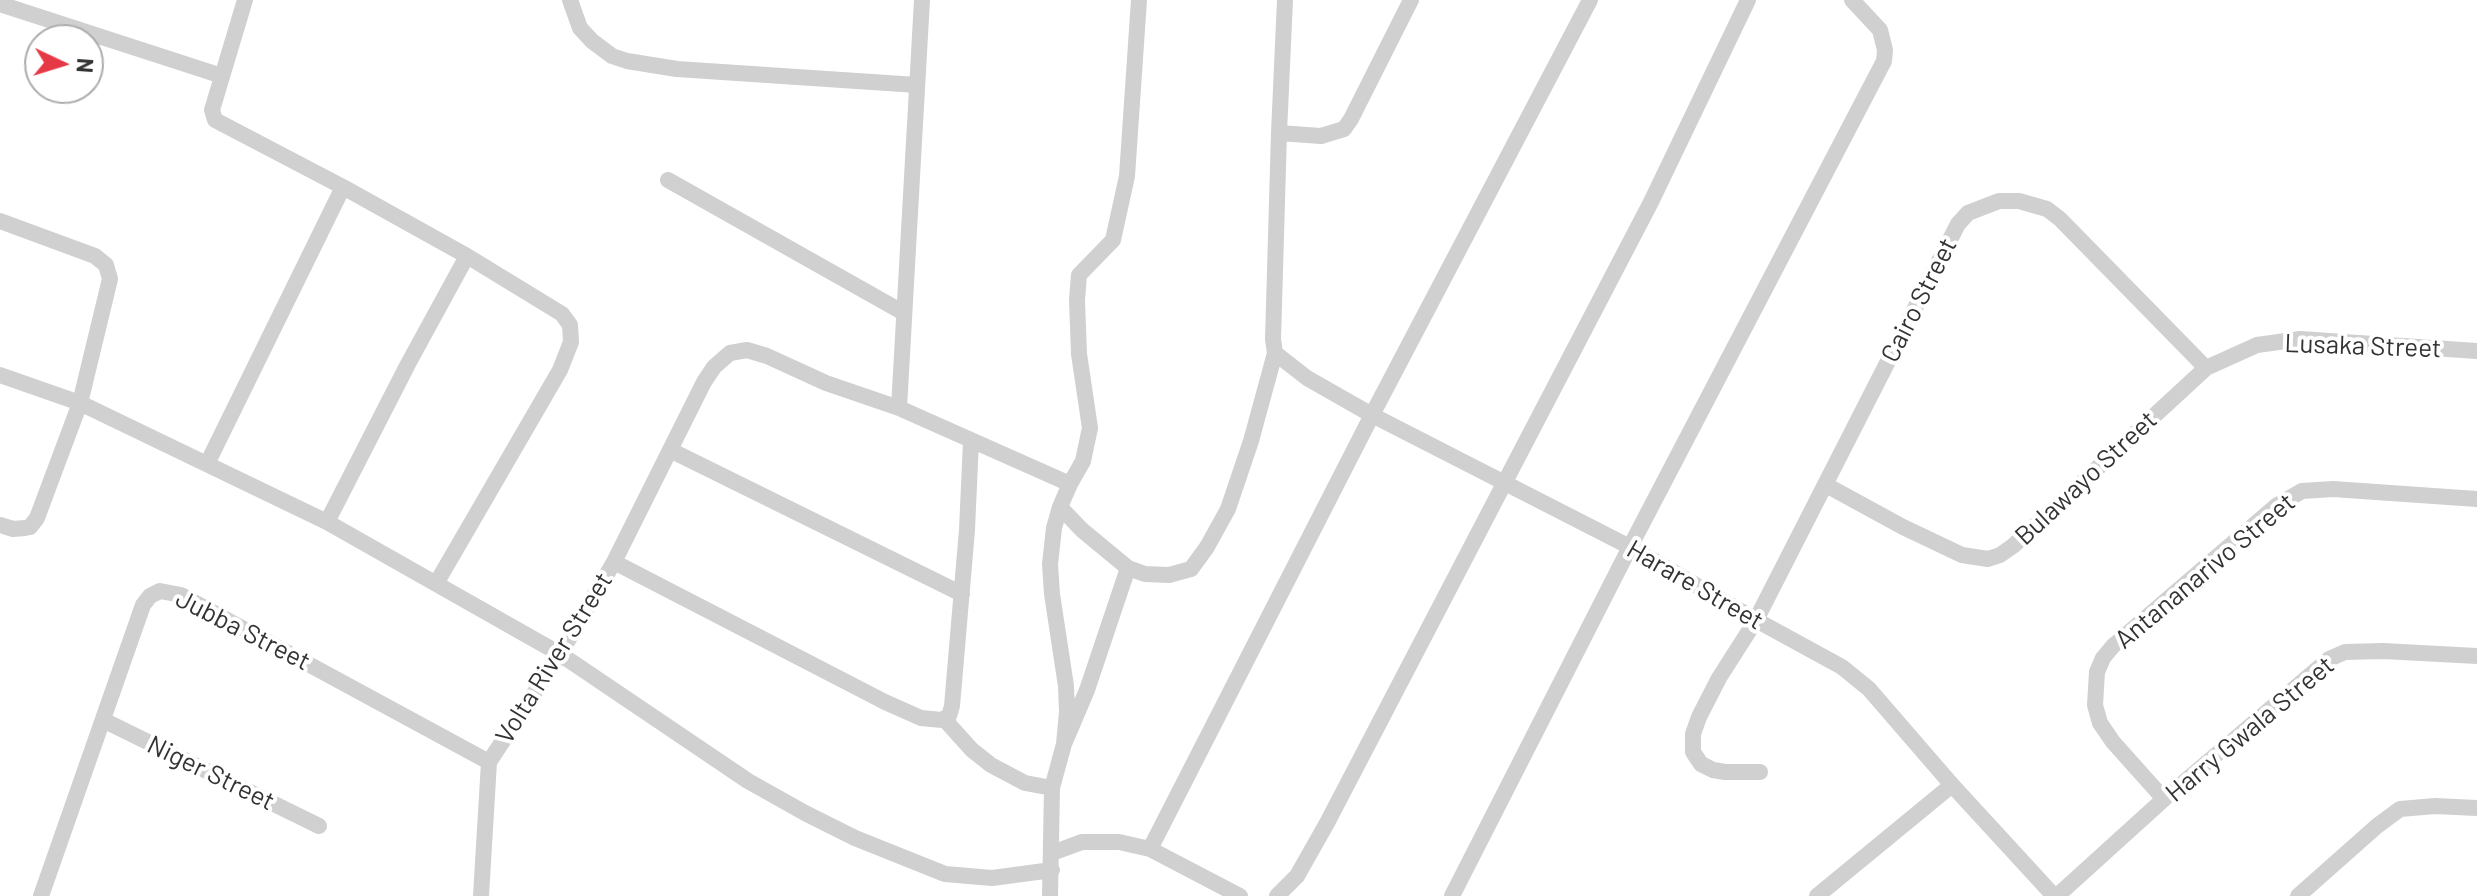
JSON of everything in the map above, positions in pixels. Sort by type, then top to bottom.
[{"type":"street","points":[[245,0],[212,110],[215,120],[467,256],[562,314],[570,325],[571,342],[560,370],[437,582]]},
{"type":"street","points":[[570,0],[580,28],[592,41],[612,56],[627,61],[677,69],[917,85]]},
{"type":"street","points":[[922,0],[899,408],[1070,484]]},
{"type":"street","points":[[1064,744],[1066,686],[1050,564],[1060,507],[1083,461],[1090,428],[1079,354],[1079,275],[1113,240],[1127,176],[1139,0]]},
{"type":"street","points":[[1060,507],[1082,530],[1128,568],[1145,574],[1169,575],[1191,569],[1228,509],[1251,441],[1275,353],[1285,0]]},
{"type":"street","points":[[1279,133],[1321,136],[1344,129],[1411,0]]},
{"type":"street","points":[[1150,849],[1372,415],[1590,0]]},
{"type":"street","points":[[1277,896],[1297,876],[1316,844],[1651,202],[1748,0]]},
{"type":"street","points":[[1452,896],[1884,61],[1880,30],[1852,0]]},
{"type":"street","points":[[0,4],[222,76]]},
{"type":"street","points":[[668,180],[904,313]]},
{"type":"street","points":[[207,464],[343,187]]},
{"type":"street","name":"Cairo Street","points":[[1760,772],[1713,770],[1701,764],[1693,752],[1693,734],[1699,717],[1728,662],[1756,620],[1958,224],[1968,213],[1999,201],[2019,201],[2047,209],[2206,368]]},
{"type":"street","points":[[0,221],[95,256],[109,270],[110,284],[80,403],[34,523],[19,529],[0,525]]},
{"type":"street","points":[[327,522],[467,256]]},
{"type":"street","name":"Lusaka Street","points":[[2206,368],[2257,345],[2300,339],[2477,351]]},
{"type":"street","name":"Volta River Street","points":[[481,896],[489,762],[560,654],[614,562],[714,367],[735,351],[747,350],[826,383],[899,408]]},
{"type":"street","name":"Harare Street","points":[[1275,353],[1307,378],[1372,415],[1630,547],[1842,667],[1869,689],[1952,785],[2056,896]]},
{"type":"street","name":"Bulawayo Street","points":[[1826,485],[1962,555],[1988,559],[2013,546],[2206,368]]},
{"type":"street","points":[[0,375],[80,403],[327,522],[560,654],[748,781],[855,838],[945,874],[992,878],[1052,862],[1082,842],[1103,841],[1150,849],[1240,896]]},
{"type":"street","points":[[614,562],[885,702],[921,718],[934,721],[944,719],[949,716],[952,706],[971,441]]},
{"type":"street","points":[[670,450],[962,594]]},
{"type":"street","name":"Antananarivo Street","points":[[2164,799],[2100,723],[2095,705],[2097,672],[2113,646],[2276,506],[2302,491],[2333,489],[2477,499]]},
{"type":"street","points":[[1050,896],[1052,788],[1064,744],[1087,690],[1128,568]]},
{"type":"street","name":"Jubba Street","points":[[41,896],[143,605],[154,593],[164,591],[181,595],[489,762]]},
{"type":"street","name":"Harry Gwala Street","points":[[2056,896],[2164,799],[2329,659],[2345,652],[2383,651],[2477,656]]},
{"type":"street","points":[[944,719],[972,750],[991,765],[1025,783],[1052,788]]},
{"type":"street","name":"Niger Street","points":[[103,720],[319,826]]},
{"type":"street","points":[[1817,896],[1952,785]]},
{"type":"street","points":[[2298,896],[2400,809],[2435,806],[2477,808]]}]
